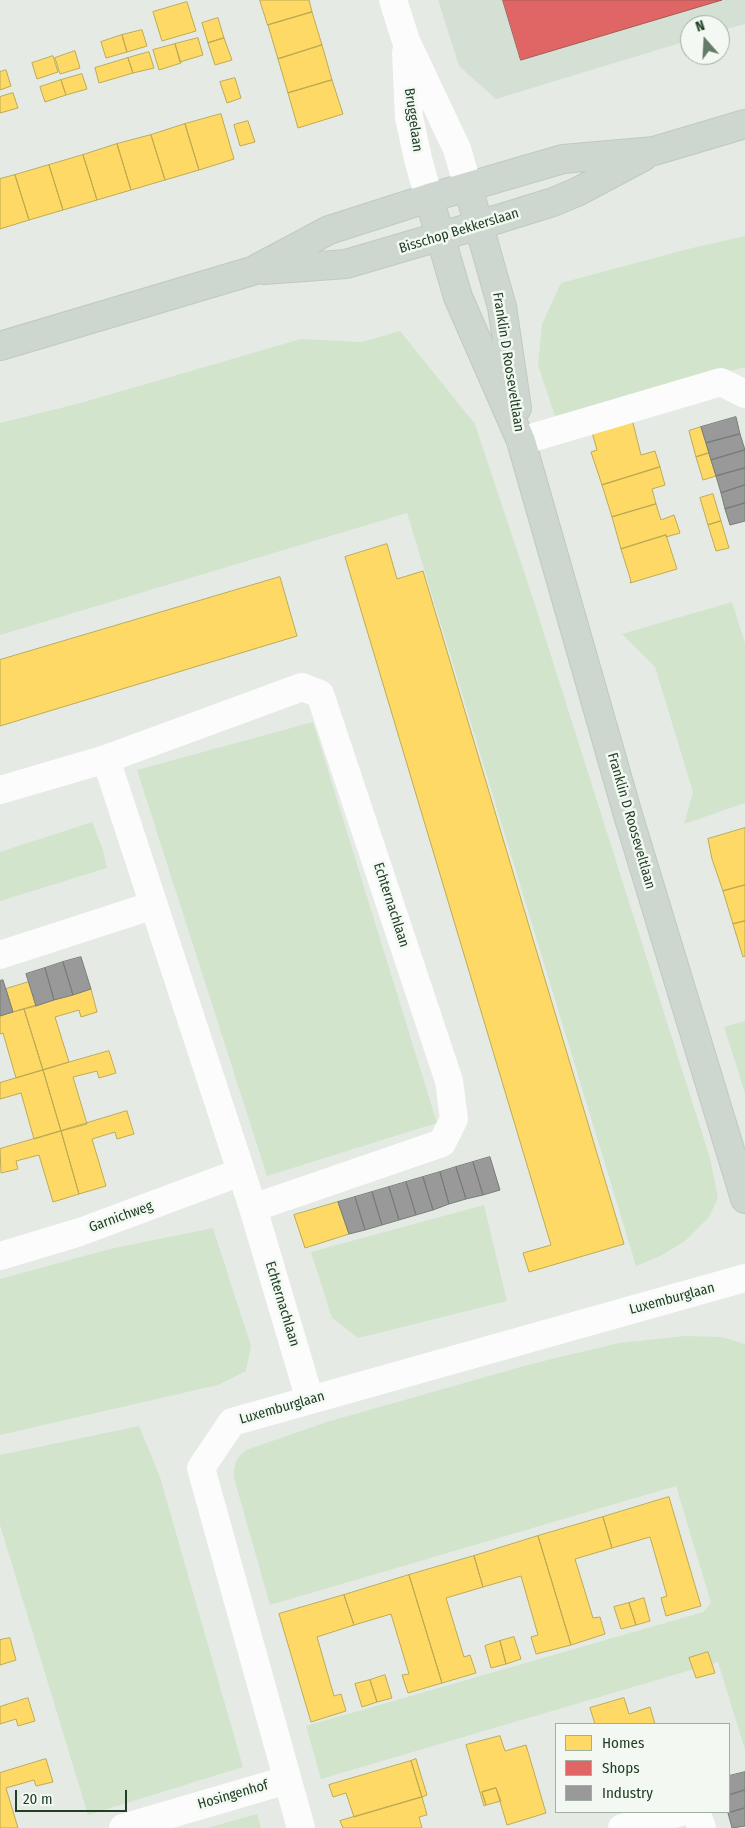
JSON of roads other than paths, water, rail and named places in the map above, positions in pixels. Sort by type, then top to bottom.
[{"type":"main road","name":"Bisschop Bekkerslaan","points":[[0,346],[252,271],[329,230],[429,198],[563,159],[654,151],[745,124]]},
{"type":"main road","name":"Bisschop Bekkerslaan","points":[[252,271],[346,264],[440,237],[553,202],[577,192],[654,151]]},
{"type":"main road","name":"Franklin D Rooseveltlaan","points":[[468,187],[502,307],[521,441]]},
{"type":"main road","name":"Franklin D Rooseveltlaan","points":[[429,198],[458,297],[521,441],[628,815],[745,1199]]},
{"type":"street","name":"Bruggelaan","points":[[393,0],[406,41],[457,149],[468,187]]},
{"type":"street","name":"Bruggelaan","points":[[406,41],[409,117],[418,160],[429,198]]},
{"type":"street","points":[[521,441],[721,382],[745,394]]},
{"type":"street","name":"Echternachlaan","points":[[0,790],[106,758],[302,687],[320,694],[449,1080],[454,1119],[442,1143],[253,1208]]},
{"type":"street","name":"Echternachlaan","points":[[106,758],[253,1208],[310,1400]]},
{"type":"street","points":[[0,955],[154,905]]},
{"type":"street","name":"Garnichweg","points":[[0,1256],[80,1232],[241,1172]]},
{"type":"street","name":"Luxemburglaan","points":[[301,1828],[286,1780],[201,1468],[232,1422],[745,1278]]},
{"type":"street","name":"Hosingenhof","points":[[122,1828],[286,1780]]},
{"type":"street","points":[[622,1828],[677,1813]]},
{"type":"street","points":[[696,1813],[702,1828]]}]
